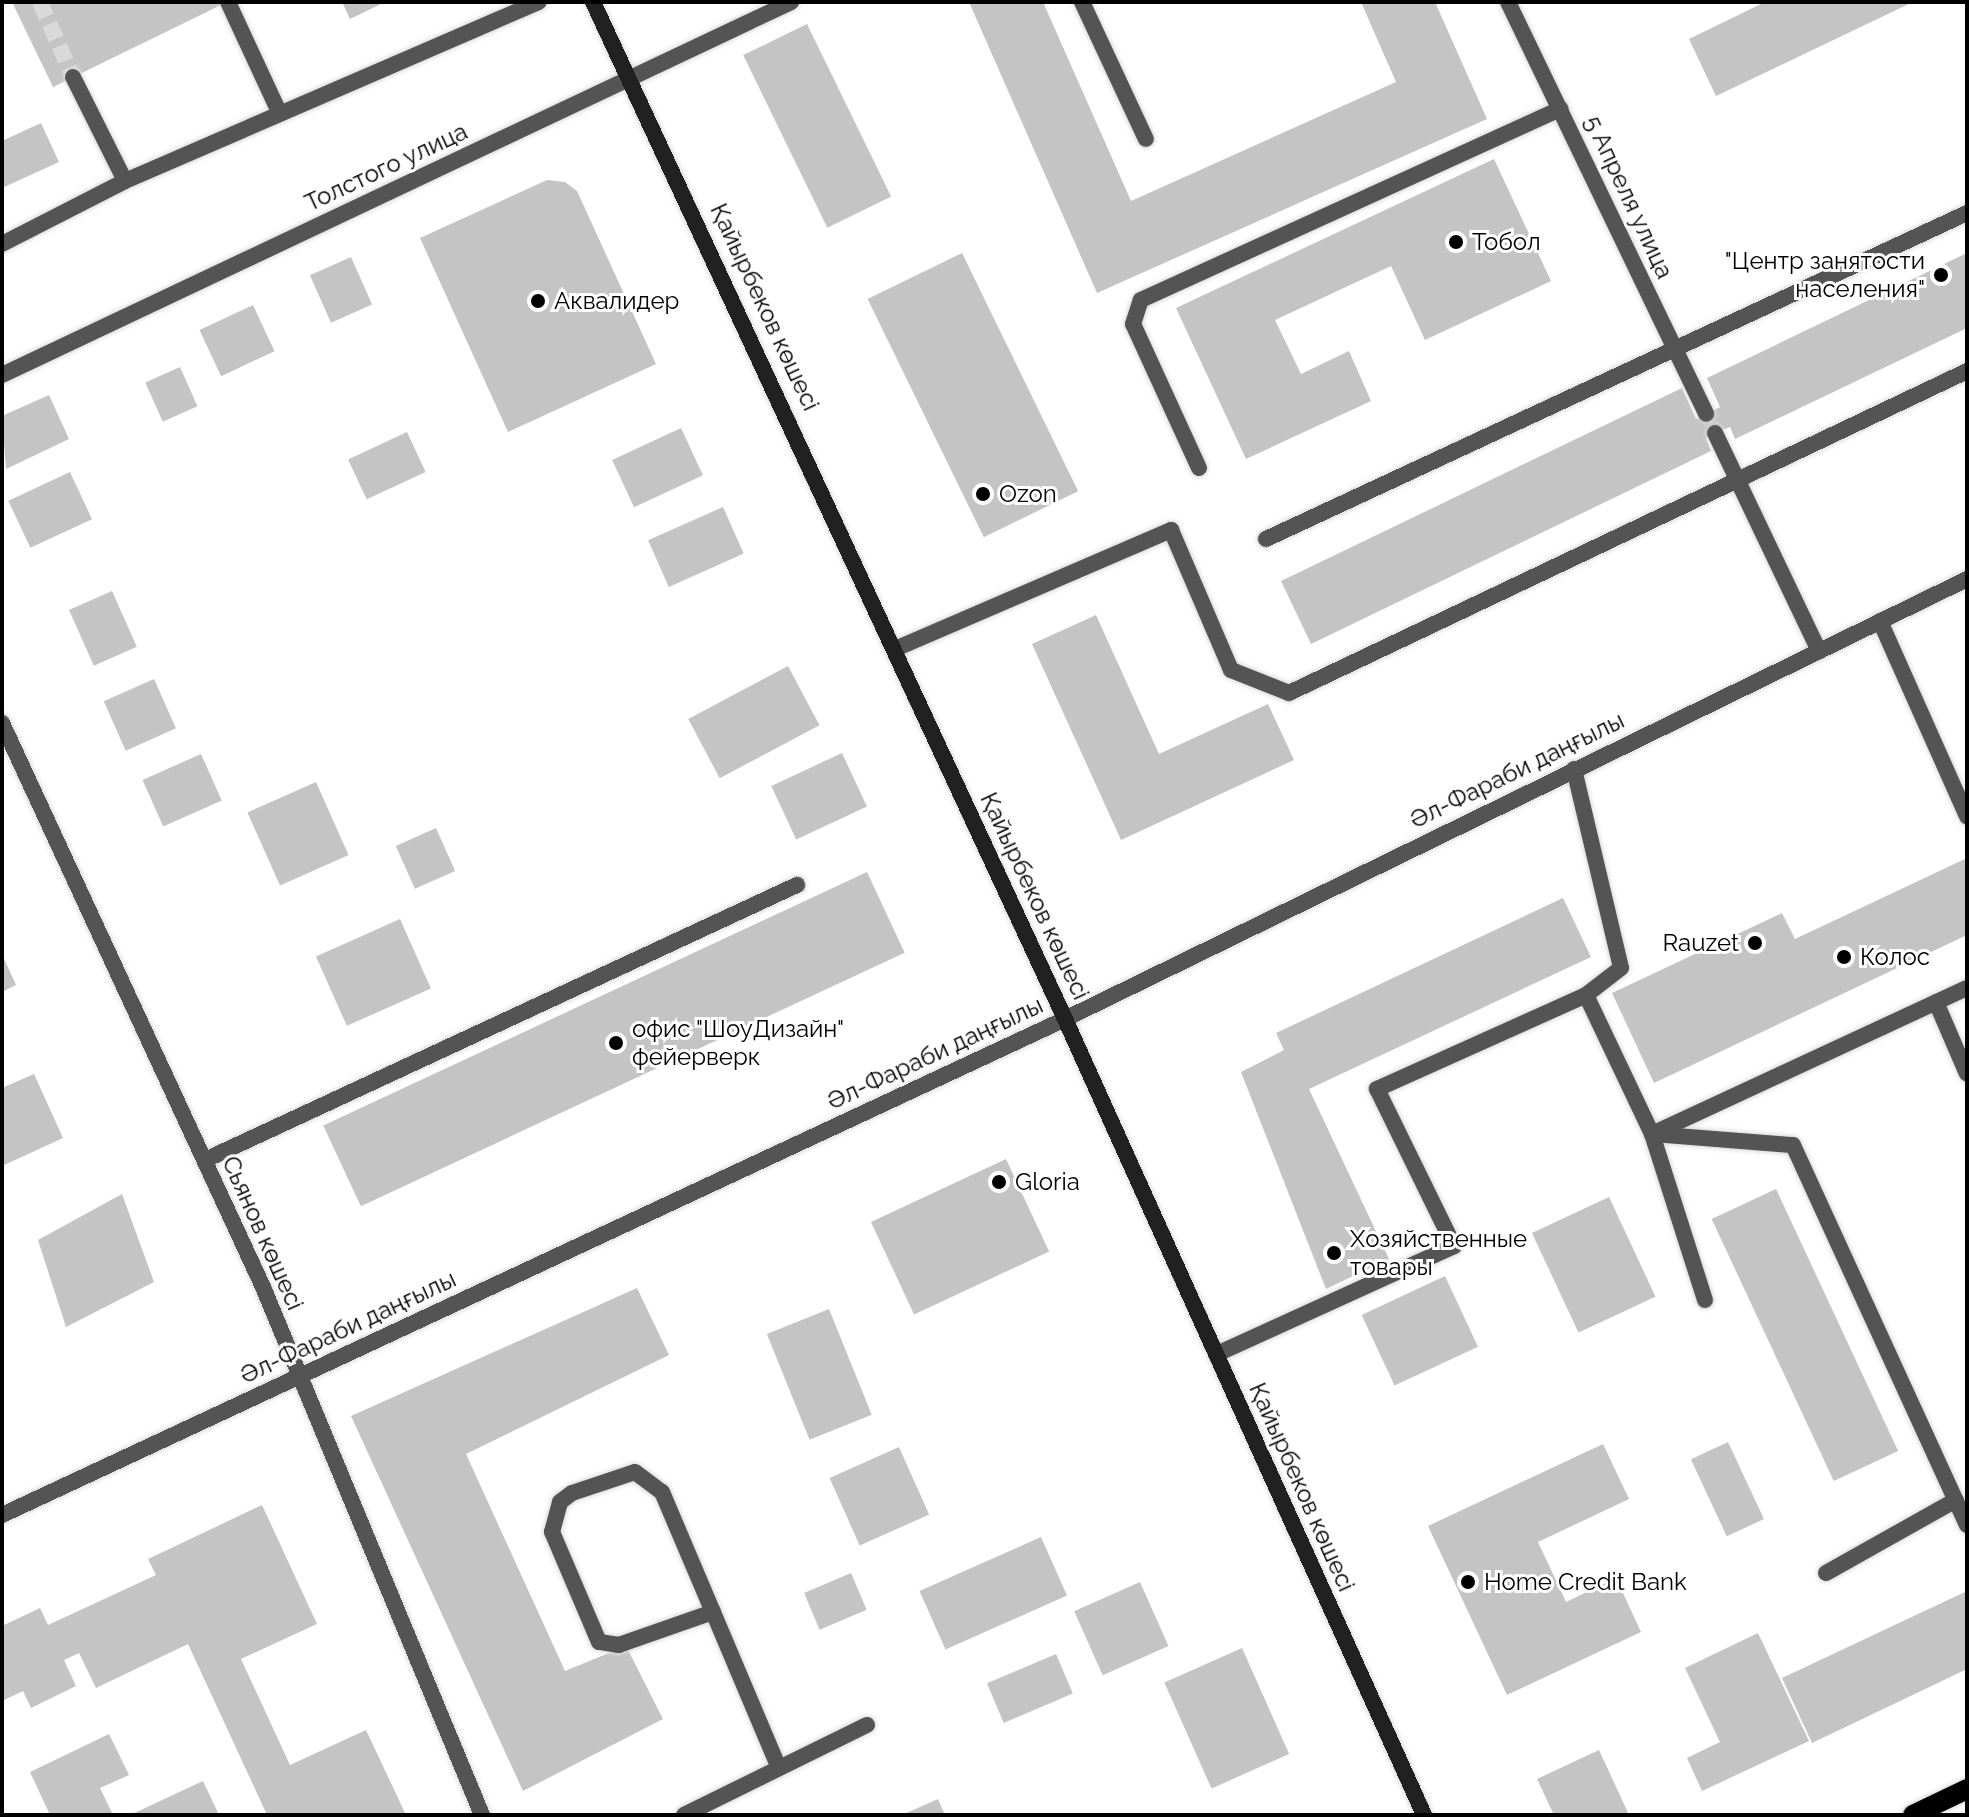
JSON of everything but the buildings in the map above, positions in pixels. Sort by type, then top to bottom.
[{"type":"main road","name":"Қайырбеков көшесі","points":[[593,2],[632,77],[1065,1019],[1424,1815]]},
{"type":"main road","points":[[1913,1815],[1967,1789]]},
{"type":"street","points":[[228,2],[280,114]]},
{"type":"street","points":[[2,244],[125,181],[539,2]]},
{"type":"street","name":"Толстого улица","points":[[2,375],[791,2]]},
{"type":"street","points":[[1082,2],[1146,139]]},
{"type":"street","name":"5 Апреля улица","points":[[1515,4],[1561,109],[1706,414]]},
{"type":"street","points":[[73,77],[125,181]]},
{"type":"street","points":[[1199,468],[1133,324],[1141,300],[1561,109]]},
{"type":"street","points":[[1266,539],[1673,346],[1967,213]]},
{"type":"street","points":[[895,649],[1171,530],[1231,670],[1289,693],[1739,482],[1967,371]]},
{"type":"street","points":[[1715,433],[1819,651]]},
{"type":"street","name":"Әл-Фараби даңғылы","points":[[2,1515],[1065,1019],[1967,579]]},
{"type":"street","points":[[1880,621],[1967,816]]},
{"type":"street","name":"Сьянов көшесі","points":[[2,723],[205,1160],[299,1376],[482,1815]]},
{"type":"street","points":[[1217,1354],[1454,1246],[1377,1089],[1586,995],[1621,968],[1574,769]]},
{"type":"street","points":[[205,1160],[797,885]]},
{"type":"street","points":[[1652,1134],[1967,988]]},
{"type":"street","points":[[1586,995],[1652,1134],[1705,1300]]},
{"type":"street","points":[[1936,1002],[1967,1074]]},
{"type":"street","points":[[1652,1134],[1793,1145],[1967,1525]]},
{"type":"street","points":[[713,1612],[619,1645],[599,1642],[552,1532],[560,1502],[572,1493],[635,1472],[649,1479],[662,1492],[713,1612],[779,1768]]},
{"type":"street","points":[[1826,1573],[1956,1500]]},
{"type":"street","points":[[684,1815],[867,1725]]},
{"type":"tunnel","points":[[40,2],[73,77]]},
{"type":"place","name":"Тобол","points":[[1456,242]]},
{"type":"place","name":"\"Центр занятости населения\"","points":[[1941,275]]},
{"type":"place","name":"Аквалидер","points":[[538,301]]},
{"type":"place","name":"Ozon","points":[[983,494]]},
{"type":"place","name":"Rauzet","points":[[1755,943]]},
{"type":"place","name":"Колос","points":[[1844,957]]},
{"type":"place","name":"офис \"ШоуДизайн\" фейерверк","points":[[616,1043]]},
{"type":"place","name":"Gloria","points":[[999,1182]]},
{"type":"place","name":"Хозяйственные товары","points":[[1334,1253]]},
{"type":"place","name":"Home Credit Bank","points":[[1468,1582]]}]
